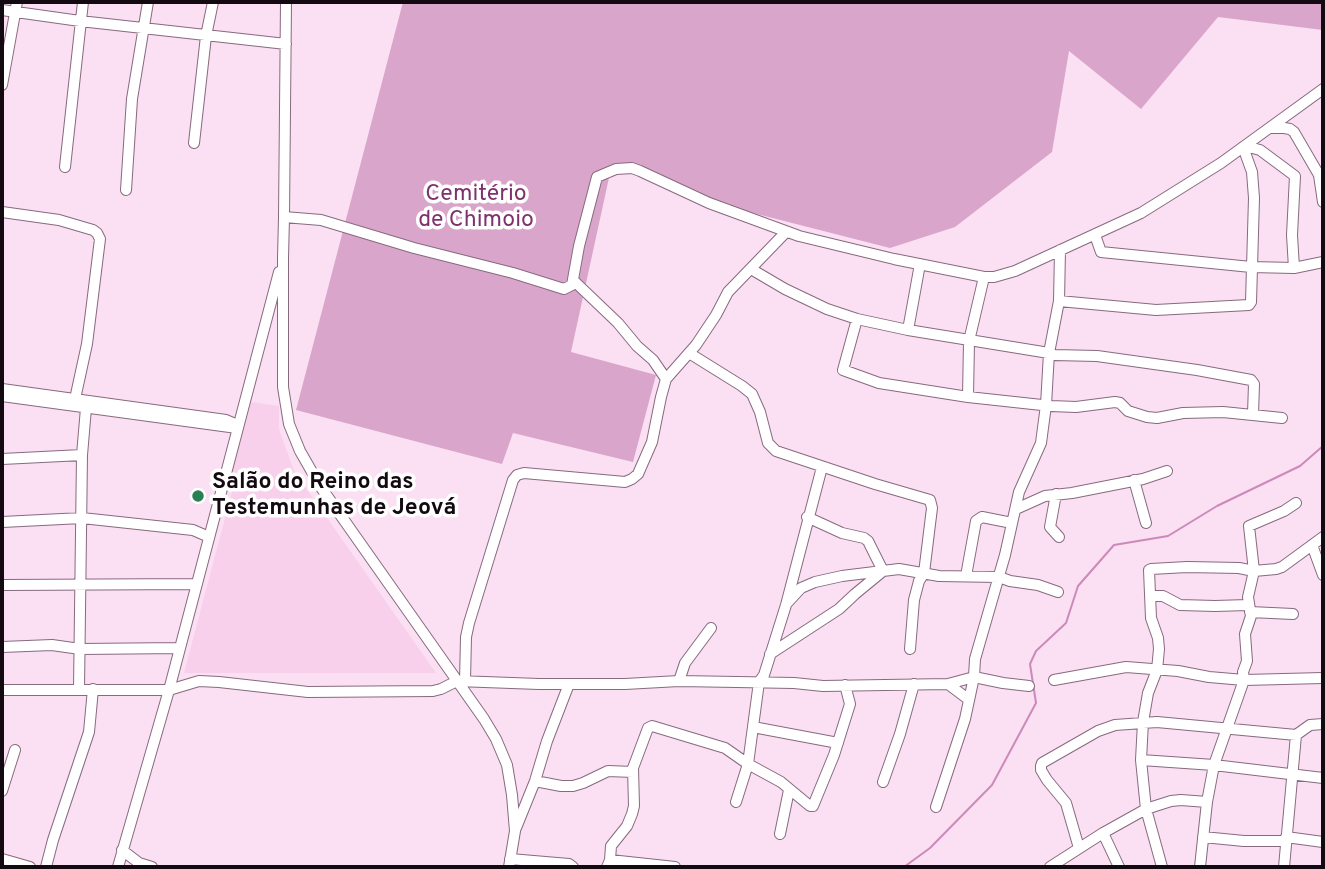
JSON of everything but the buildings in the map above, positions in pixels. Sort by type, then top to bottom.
[{"type":"street","points":[[65,167],[83,2]]},
{"type":"street","points":[[127,190],[132,99],[148,2]]},
{"type":"street","points":[[194,143],[206,36],[213,2]]},
{"type":"street","points":[[286,2],[283,258],[284,387],[287,415],[294,439],[320,486],[461,681],[496,739],[507,765],[515,831]]},
{"type":"street","points":[[2,85],[16,7]]},
{"type":"street","points":[[2,10],[16,7],[80,21],[286,44]]},
{"type":"street","points":[[284,217],[321,220],[564,289],[572,285],[597,177],[616,169],[632,168],[709,203],[799,236],[920,264],[994,277],[1015,271],[1141,213],[1210,170],[1323,89]]},
{"type":"street","points":[[1269,128],[1284,128],[1294,132],[1319,175],[1323,202]]},
{"type":"street","points":[[1059,301],[1156,310],[1247,306],[1251,302],[1254,198],[1252,172],[1244,146]]},
{"type":"street","points":[[1244,146],[1260,150],[1295,176],[1292,235],[1294,268]]},
{"type":"street","points":[[2,212],[58,220],[93,230],[100,239],[87,344],[75,399]]},
{"type":"street","points":[[461,681],[469,623],[513,480],[517,475],[524,474],[625,482],[632,480],[638,474],[652,442],[666,379],[710,325],[728,292],[786,232]]},
{"type":"street","points":[[1095,235],[1101,252],[1251,267],[1294,268],[1323,262]]},
{"type":"street","points":[[936,807],[963,724],[974,677],[975,659],[1022,483],[1041,443],[1049,353],[1059,301],[1060,250]]},
{"type":"street","points":[[118,867],[169,690],[283,258]]},
{"type":"street","points":[[908,330],[920,264]]},
{"type":"street","points":[[751,269],[827,309],[857,319],[1054,355],[1097,356],[1251,380],[1254,384],[1253,414]]},
{"type":"street","points":[[968,397],[969,341],[984,277]]},
{"type":"street","points":[[573,280],[653,360],[666,379]]},
{"type":"street","points":[[857,319],[843,370],[880,383],[968,397],[1051,406],[1076,407],[1115,402],[1128,411],[1157,418],[1183,413],[1223,412],[1282,418]]},
{"type":"street","points":[[689,353],[752,394],[771,448],[822,467],[930,500],[932,508],[925,573],[919,581],[914,600],[910,649]]},
{"type":"street","points":[[2,389],[226,420],[236,428]]},
{"type":"street","points":[[2,396],[236,428]]},
{"type":"street","points":[[79,690],[82,455],[86,408]]},
{"type":"street","points":[[2,459],[82,455]]},
{"type":"street","points":[[736,802],[748,764],[759,682],[764,675],[786,605],[822,467]]},
{"type":"street","points":[[1016,509],[1045,496],[1133,481],[1167,471]]},
{"type":"street","points":[[1133,481],[1146,523]]},
{"type":"street","points":[[1056,495],[1050,525],[1059,537]]},
{"type":"street","points":[[1200,867],[1214,765],[1244,680],[1243,672],[1247,661],[1245,634],[1251,616],[1248,597],[1254,571],[1249,526],[1296,503]]},
{"type":"street","points":[[807,517],[842,533],[864,538],[883,571]]},
{"type":"street","points":[[966,576],[976,521],[982,517],[1012,523]]},
{"type":"street","points":[[2,522],[82,518],[193,530],[209,537]]},
{"type":"street","points":[[1162,867],[1146,809],[1141,760],[1143,722],[1148,693],[1157,670],[1159,649],[1152,618],[1149,574],[1151,569],[1276,569],[1323,537]]},
{"type":"street","points":[[1312,545],[1323,575]]},
{"type":"street","points":[[786,605],[807,585],[842,576],[905,569],[939,576],[999,577],[1058,592]]},
{"type":"street","points":[[770,654],[839,609],[883,571]]},
{"type":"street","points":[[2,585],[197,584]]},
{"type":"street","points":[[1151,596],[1163,596],[1180,605],[1249,608],[1293,614]]},
{"type":"street","points":[[679,681],[685,663],[711,628]]},
{"type":"street","points":[[2,647],[52,645],[80,649],[180,648]]},
{"type":"street","points":[[1054,680],[1126,667],[1185,671],[1209,677],[1244,680],[1323,678]]},
{"type":"street","points":[[2,690],[169,690],[199,681],[309,692],[433,691],[461,681],[569,684],[759,682],[822,686],[948,684],[974,677],[1029,686]]},
{"type":"street","points":[[569,684],[515,831],[510,863],[569,864],[573,867]]},
{"type":"street","points":[[883,782],[914,684]]},
{"type":"street","points":[[948,684],[968,699]]},
{"type":"street","points":[[675,867],[609,864],[611,846],[627,826],[632,814],[634,764],[649,728],[652,726],[725,748],[781,782],[810,806],[815,804],[850,704],[845,685]]},
{"type":"street","points":[[46,867],[89,733],[93,690]]},
{"type":"street","points":[[1079,849],[1066,803],[1047,780],[1041,770],[1042,763],[1107,726],[1157,722],[1296,735],[1310,725],[1323,724]]},
{"type":"street","points":[[753,727],[838,743]]},
{"type":"street","points":[[1284,867],[1296,735]]},
{"type":"street","points":[[2,791],[15,750]]},
{"type":"street","points":[[1141,760],[1214,765],[1323,778]]},
{"type":"street","points":[[535,781],[573,786],[608,771],[633,772]]},
{"type":"street","points":[[780,834],[789,790]]},
{"type":"street","points":[[1050,867],[1146,809],[1181,800],[1207,802]]},
{"type":"street","points":[[1103,833],[1119,867]]},
{"type":"street","points":[[1203,837],[1244,841],[1286,839],[1323,842]]},
{"type":"street","points":[[122,850],[139,863],[152,867]]},
{"type":"street","points":[[2,859],[30,867]]},
{"type":"shaded area","points":[[251,402],[279,406],[279,429],[294,471],[436,673],[184,673],[237,473],[232,471]]},
{"type":"green space","name":"Cemitério de Chimoio","points":[[403,2],[1323,2],[1323,30],[1218,17],[1141,109],[1069,51],[1052,152],[955,227],[890,248],[749,212],[612,164],[571,352],[656,375],[633,462],[513,433],[502,464],[296,410]]},
{"type":"waterway","points":[[904,867],[930,848],[992,785],[1036,703],[1030,664],[1036,651],[1066,623],[1078,586],[1114,545],[1168,536],[1217,506],[1300,466],[1323,446]]},
{"type":"place","name":"Salão do Reino das Testemunhas de Jeová","points":[[198,496]]}]
